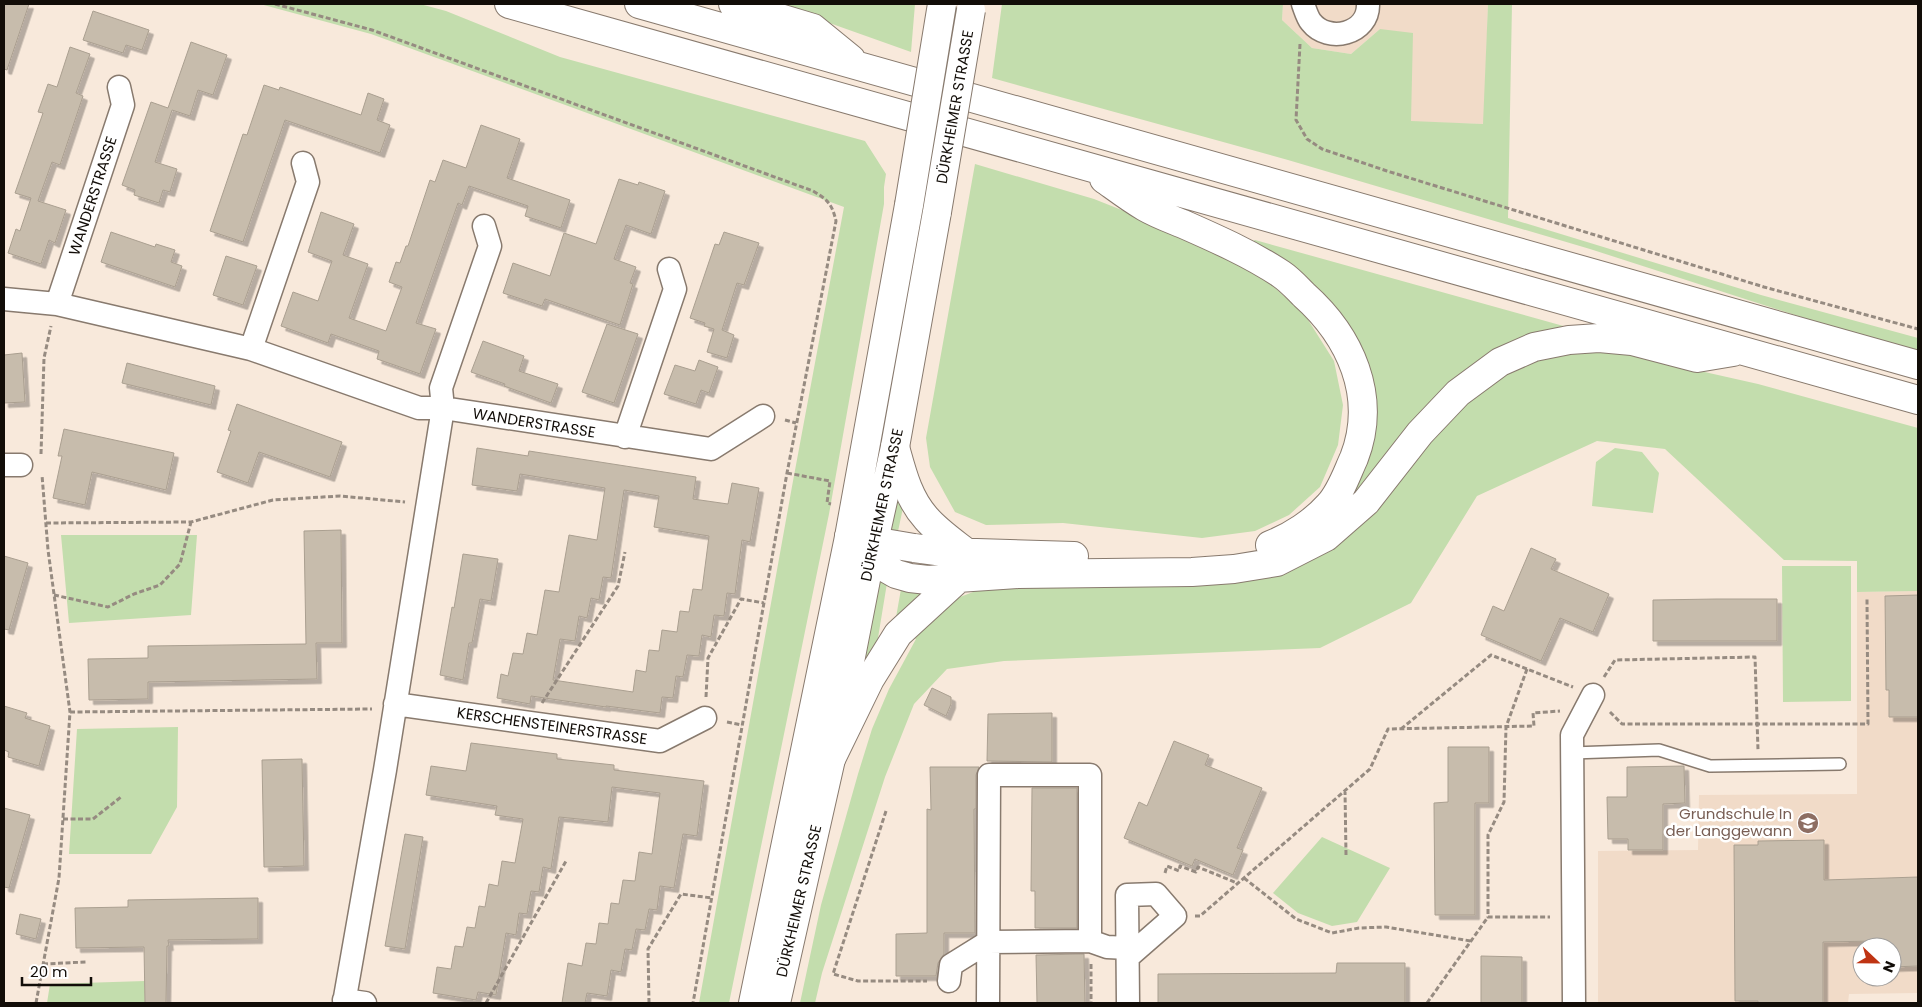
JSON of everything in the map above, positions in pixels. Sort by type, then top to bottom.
[{"type":"main road","points":[[509,4],[1918,400]]},
{"type":"main road","points":[[639,4],[1918,365]]},
{"type":"main road","points":[[733,4],[813,28],[860,67]]},
{"type":"main road","name":"DÜRKHEIMER STRASSE","points":[[776,1003],[831,759],[864,546],[909,205],[942,4]]},
{"type":"main road","name":"DÜRKHEIMER STRASSE","points":[[752,1003],[864,546],[895,447],[972,7]]},
{"type":"main road","points":[[864,546],[896,574],[928,580],[963,566],[1227,556],[1255,551],[1280,541],[1303,527],[1330,504],[1345,479],[1356,452],[1362,422],[1363,400],[1356,369],[1343,341],[1321,310],[1283,275],[1238,249],[1146,207],[1084,166]]},
{"type":"main road","points":[[895,447],[904,479],[914,501],[963,566],[1018,574],[1234,570],[1277,562],[1326,537],[1366,502],[1420,433],[1458,393],[1500,362],[1534,347],[1569,340],[1599,338],[1632,341],[1697,358],[1743,351]]},
{"type":"main road","points":[[831,759],[870,679],[898,634],[963,566]]},
{"type":"street","points":[[1302,4],[1311,22],[1320,29],[1331,33],[1344,34],[1354,30],[1361,23],[1368,9],[1368,4]]},
{"type":"street","name":"WANDERSTRASSE","points":[[57,304],[123,105],[119,87]]},
{"type":"street","points":[[251,348],[308,182],[303,163]]},
{"type":"street","points":[[351,1002],[395,706],[443,408],[441,388],[490,246],[484,226]]},
{"type":"street","points":[[625,437],[675,289],[669,269]]},
{"type":"street","name":"WANDERSTRASSE","points":[[4,299],[57,304],[251,348],[419,408],[443,408],[710,449],[763,416]]},
{"type":"street","points":[[1574,1003],[1572,735],[1589,702]]},
{"type":"street","name":"KERSCHENSTEINERSTRASSE","points":[[395,706],[660,741],[705,718]]},
{"type":"street","points":[[988,1003],[989,775],[1090,775],[1109,949],[1128,1003]]},
{"type":"street","points":[[949,981],[951,965],[988,942],[1109,949],[1175,916],[1156,894],[1127,895],[1109,949]]},
{"type":"lane","points":[[1572,753],[1659,750],[1710,766],[1840,764]]},
{"type":"path","points":[[275,4],[372,30],[804,187],[826,199],[833,208],[836,221],[786,473],[693,1003]]},
{"type":"path","points":[[1300,43],[1296,120],[1306,138],[1322,149],[1387,172],[1764,287],[1918,329]]},
{"type":"path","points":[[36,1003],[59,878],[70,712],[46,523],[27,466],[44,358],[57,304]]},
{"type":"path","points":[[786,473],[830,481],[828,496]]},
{"type":"path","points":[[46,523],[191,522],[273,500],[340,496],[428,504]]},
{"type":"path","points":[[54,595],[108,607],[134,594],[160,585],[180,564],[191,522]]},
{"type":"path","points":[[529,723],[618,586],[625,552]]},
{"type":"path","points":[[705,718],[708,658],[741,599],[764,603]]},
{"type":"path","points":[[1401,729],[1491,655],[1526,670],[1589,702],[1622,724],[1868,724],[1867,599]]},
{"type":"path","points":[[1175,916],[1200,916],[1370,769],[1388,729],[1534,726],[1533,713],[1589,702],[1615,660],[1756,657],[1758,766]]},
{"type":"path","points":[[1427,1003],[1488,917],[1488,835],[1504,802],[1506,727],[1526,670]]},
{"type":"path","points":[[70,712],[395,706]]},
{"type":"path","points":[[1345,790],[1346,855]]},
{"type":"path","points":[[63,819],[93,819],[121,797]]},
{"type":"path","points":[[886,811],[833,974],[858,981],[949,981]]},
{"type":"path","points":[[486,1003],[566,861]]},
{"type":"path","points":[[1156,894],[1167,866],[1178,871],[1180,866],[1196,872],[1198,867],[1238,883]]},
{"type":"path","points":[[1244,878],[1296,919],[1332,933],[1359,928],[1386,927],[1471,941]]},
{"type":"path","points":[[649,1003],[648,949],[681,894],[712,898]]},
{"type":"path","points":[[1488,917],[1574,917]]},
{"type":"path","points":[[1091,1003],[1109,949]]},
{"type":"path","points":[[43,964],[86,962]]},
{"type":"shaded area","points":[[1283,4],[1488,4],[1484,124],[1411,122],[1380,29],[1351,54],[1312,48],[1282,20]]},
{"type":"shaded area","name":"Grundschule In der Langgewann","points":[[1918,591],[1918,993],[1849,994],[1848,1003],[1598,1003],[1598,851],[1698,850],[1699,795],[1857,794],[1857,592]]},
{"type":"green space","points":[[260,4],[420,4],[446,11],[560,57],[865,141],[886,174],[884,204],[829,514],[729,1003],[699,1003],[844,207],[371,34]]},
{"type":"green space","points":[[776,4],[915,4],[911,52]]},
{"type":"green space","points":[[1002,4],[1283,4],[1282,20],[1312,48],[1351,54],[1380,29],[1413,33],[1411,121],[1483,124],[1488,4],[1512,4],[1508,218],[1761,295],[1918,338],[1918,350],[1826,325],[1590,249],[1288,160],[992,78]]},
{"type":"green space","points":[[975,164],[1094,199],[1182,234],[1261,275],[1305,315],[1334,361],[1343,405],[1338,445],[1320,487],[1289,515],[1255,531],[1202,538],[1063,523],[986,525],[955,512],[930,467],[926,438]]},
{"type":"green space","points":[[1255,240],[1567,327],[1500,362],[1366,502],[1330,504],[1356,451],[1343,341],[1238,249]]},
{"type":"green space","points":[[1589,346],[1758,384],[1918,428],[1918,591],[1857,592],[1857,561],[1784,560],[1665,449],[1597,441],[1477,496],[1411,603],[1320,648],[1004,661],[947,669],[914,704],[885,777],[822,973],[815,1003],[800,1003],[821,905],[872,729],[889,689],[916,639],[908,635],[939,609],[960,597],[989,586],[1288,566],[1455,409],[1494,379],[1535,358]]},
{"type":"green space","points":[[1615,448],[1642,452],[1659,473],[1653,513],[1592,506],[1596,462]]},
{"type":"green space","points":[[893,487],[904,503],[897,536],[888,534]]},
{"type":"green space","points":[[61,535],[197,535],[191,615],[69,623]]},
{"type":"green space","points":[[1782,566],[1851,566],[1851,701],[1783,702]]},
{"type":"green space","points":[[875,577],[887,583],[877,644],[860,672]]},
{"type":"green space","points":[[901,589],[926,590],[895,623]]},
{"type":"green space","points":[[178,727],[177,807],[151,854],[69,854],[77,729]]},
{"type":"green space","points":[[1322,837],[1390,868],[1357,922],[1332,926],[1298,913],[1273,893]]},
{"type":"green space","points":[[145,981],[145,1003],[47,1003],[50,984]]},
{"type":"building","points":[[4,4],[29,4],[7,70],[4,69]]},
{"type":"building","points":[[93,11],[149,30],[142,50],[126,45],[123,53],[83,40]]},
{"type":"building","points":[[191,42],[227,55],[213,95],[198,90],[190,116],[172,110],[155,162],[177,169],[170,192],[163,190],[159,203],[134,195],[135,190],[122,185],[151,102],[168,108]]},
{"type":"building","points":[[70,47],[90,54],[76,93],[83,96],[60,165],[52,162],[38,201],[66,210],[55,243],[49,240],[41,264],[8,253],[16,229],[20,231],[31,198],[15,193],[43,113],[38,112],[48,84],[57,87]]},
{"type":"building","points":[[264,85],[279,90],[280,87],[361,115],[368,93],[384,99],[377,120],[390,125],[380,153],[285,120],[243,242],[210,231],[243,134],[247,135]]},
{"type":"building","points":[[481,125],[520,139],[507,178],[570,200],[561,228],[525,216],[528,206],[469,186],[462,205],[458,203],[416,323],[436,329],[420,374],[377,359],[379,351],[331,334],[328,343],[281,326],[293,292],[318,301],[332,261],[308,252],[321,212],[354,224],[343,255],[368,264],[349,318],[386,331],[402,287],[389,282],[396,262],[400,263],[406,246],[408,246],[430,180],[435,182],[443,160],[466,168]]},
{"type":"building","points":[[619,179],[638,185],[639,182],[665,191],[651,234],[626,225],[614,259],[636,267],[630,283],[633,284],[620,325],[545,299],[542,306],[503,293],[513,263],[550,276],[564,233],[596,244]]},
{"type":"building","points":[[111,232],[155,247],[156,244],[175,250],[171,262],[182,266],[175,287],[101,262]]},
{"type":"building","points":[[724,232],[759,243],[744,285],[737,283],[722,330],[734,335],[727,358],[707,352],[714,329],[704,326],[705,323],[690,318],[715,244],[719,245]]},
{"type":"building","points":[[226,256],[257,266],[243,305],[213,295]]},
{"type":"building","points":[[607,324],[638,334],[614,403],[582,392]]},
{"type":"building","points":[[483,341],[524,356],[519,371],[558,384],[551,403],[471,372]]},
{"type":"building","points":[[22,353],[25,402],[4,403],[4,355]]},
{"type":"building","points":[[699,360],[718,367],[709,393],[701,390],[696,404],[664,394],[675,365],[695,371]]},
{"type":"building","points":[[127,363],[215,386],[211,405],[122,383]]},
{"type":"building","points":[[237,404],[342,442],[330,477],[259,452],[248,483],[217,472],[231,431],[228,430]]},
{"type":"building","points":[[64,429],[174,453],[166,490],[92,472],[85,505],[53,498],[62,456],[58,456]]},
{"type":"building","points":[[477,448],[528,456],[529,451],[696,477],[693,499],[728,504],[732,483],[759,488],[750,542],[742,540],[735,594],[727,593],[724,616],[714,615],[711,637],[702,635],[699,656],[687,655],[683,677],[676,676],[673,698],[662,697],[660,713],[531,696],[530,704],[497,698],[501,674],[508,676],[513,653],[523,654],[527,633],[537,635],[545,590],[559,592],[569,535],[597,540],[605,488],[520,474],[517,491],[472,485]],"holes":[[[624,490],[659,496],[654,527],[709,536],[702,590],[693,589],[689,612],[680,611],[677,632],[662,630],[659,651],[649,650],[646,672],[636,670],[633,692],[553,680],[560,639],[575,641],[579,616],[587,618],[591,598],[599,600],[603,577],[611,578]]]},
{"type":"building","points":[[341,530],[342,643],[316,643],[317,679],[148,682],[148,699],[89,700],[88,659],[148,658],[148,646],[306,644],[304,531]]},
{"type":"building","points":[[1531,548],[1556,559],[1551,569],[1609,594],[1593,632],[1560,618],[1541,661],[1481,635],[1493,606],[1504,611]]},
{"type":"building","points":[[463,554],[498,559],[491,601],[480,599],[472,643],[469,643],[463,680],[440,675]]},
{"type":"building","points":[[4,556],[28,563],[9,630],[4,629]]},
{"type":"building","points":[[1918,595],[1918,717],[1889,717],[1889,690],[1886,690],[1885,596]]},
{"type":"building","points":[[1777,599],[1777,641],[1653,641],[1653,600]]},
{"type":"building","points":[[932,688],[951,697],[951,704],[946,716],[924,705]]},
{"type":"building","points":[[4,706],[27,713],[25,718],[50,726],[39,766],[8,757],[9,752],[4,750]]},
{"type":"building","points":[[1052,713],[1052,762],[987,761],[988,714]]},
{"type":"building","points":[[1174,741],[1209,755],[1205,765],[1262,788],[1237,848],[1243,850],[1233,875],[1195,859],[1192,866],[1124,838],[1139,802],[1147,806]]},
{"type":"building","points":[[471,743],[557,754],[557,759],[614,765],[614,770],[704,781],[697,836],[683,834],[674,888],[660,886],[657,910],[649,909],[645,930],[636,929],[632,950],[625,949],[621,972],[611,970],[607,996],[587,993],[585,1003],[562,1003],[568,963],[582,966],[586,943],[596,944],[599,923],[608,924],[611,903],[619,904],[623,880],[635,881],[639,852],[652,854],[660,793],[612,787],[608,822],[559,817],[551,869],[543,867],[539,892],[531,891],[527,914],[519,913],[516,935],[506,933],[496,995],[478,992],[476,1000],[433,993],[437,967],[451,969],[455,946],[463,947],[467,927],[475,928],[479,906],[485,907],[489,884],[498,886],[502,861],[515,863],[523,819],[495,815],[497,806],[426,795],[431,766],[466,771]]},
{"type":"building","points":[[1448,747],[1489,747],[1489,803],[1475,803],[1475,915],[1435,915],[1434,803],[1448,802]]},
{"type":"building","points":[[302,759],[304,866],[264,867],[262,760]]},
{"type":"building","points":[[1684,766],[1685,803],[1663,804],[1663,850],[1628,850],[1628,839],[1608,839],[1607,797],[1627,797],[1627,767]]},
{"type":"building","points":[[930,767],[979,767],[976,775],[976,809],[974,809],[975,933],[944,933],[944,954],[938,963],[936,976],[896,976],[896,934],[927,933],[927,809],[931,810]]},
{"type":"building","points":[[1032,788],[1077,788],[1077,928],[1035,928],[1035,891],[1031,891]]},
{"type":"building","points":[[4,808],[30,815],[9,888],[4,887]]},
{"type":"building","points":[[405,834],[423,837],[405,949],[385,946]]},
{"type":"building","points":[[1824,840],[1824,880],[1918,877],[1918,966],[1902,967],[1902,937],[1852,937],[1852,941],[1823,942],[1823,1003],[1735,1001],[1734,845],[1758,845],[1758,841]]},
{"type":"building","points":[[258,898],[258,939],[168,940],[166,1003],[145,1003],[144,947],[76,948],[75,908],[128,907],[128,900]]},
{"type":"building","points":[[20,914],[41,919],[36,939],[16,934]]},
{"type":"building","points":[[1084,954],[1085,1003],[1037,1003],[1036,955]]},
{"type":"building","points":[[1481,956],[1522,957],[1522,1003],[1481,1003]]},
{"type":"building","points":[[1337,963],[1405,963],[1405,1003],[1158,1003],[1158,974],[1336,973]]},
{"type":"place","name":"Grundschule In der Langgewann","points":[[1808,823]]}]
